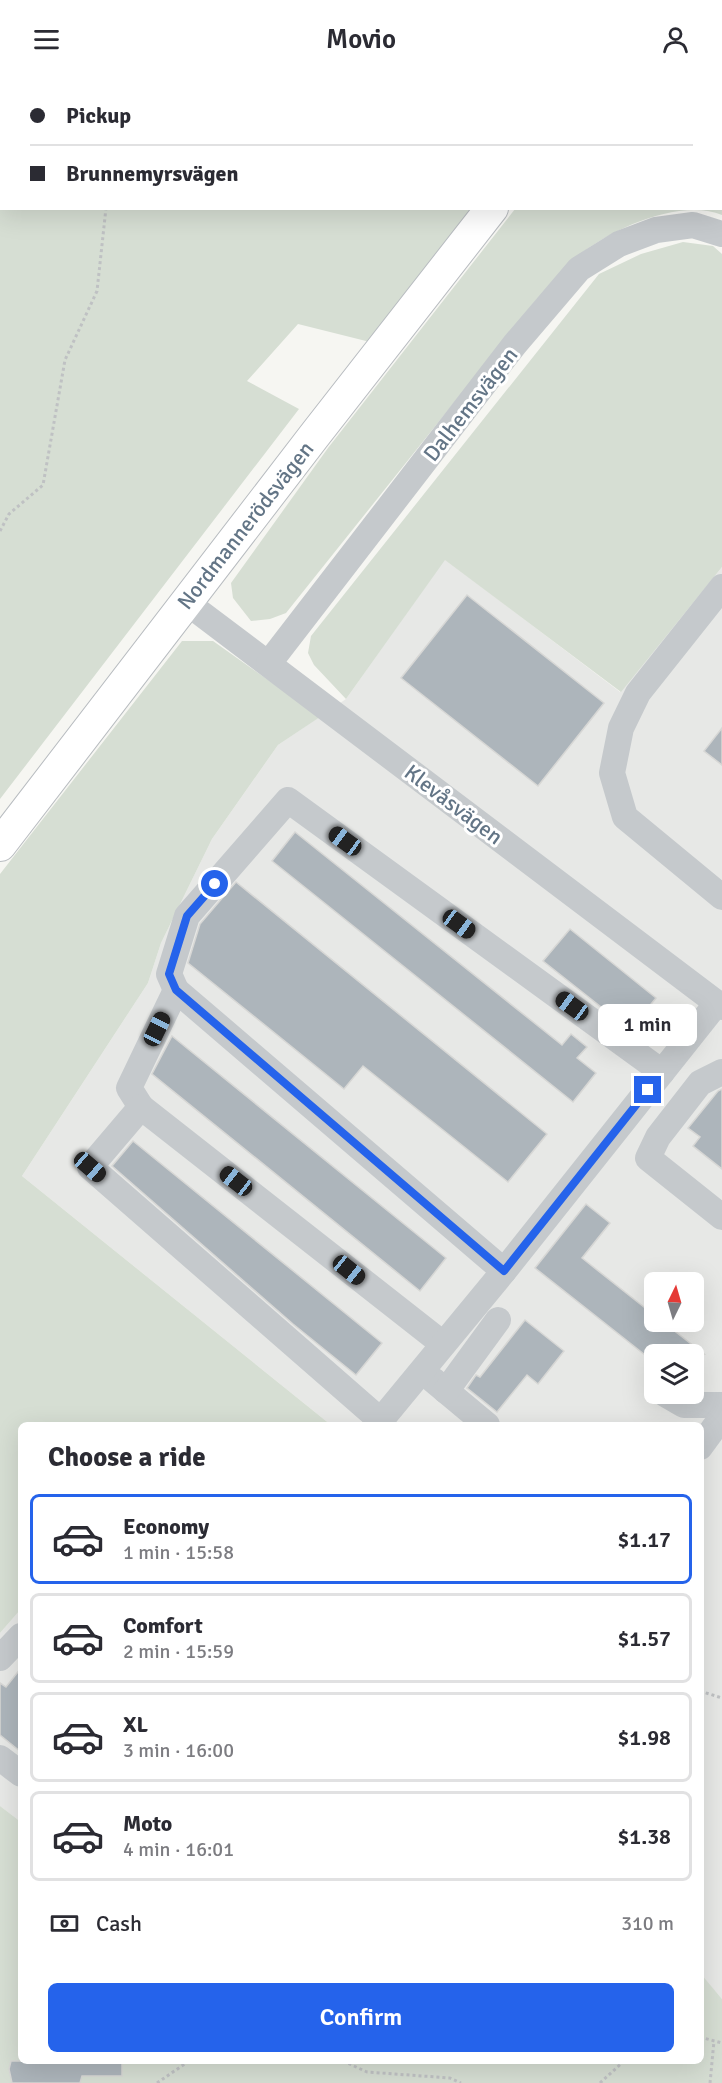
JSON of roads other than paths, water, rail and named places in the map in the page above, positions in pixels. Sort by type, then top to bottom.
[{"type":"main road","name":"Nordmannerödsvägen","points":[[0,845],[490,210]]},
{"type":"street","name":"Dalhemsvägen","points":[[269,663],[515,344],[579,269],[619,244],[656,230],[693,225],[722,234]]},
{"type":"street","points":[[722,587],[638,693],[621,728],[612,773],[625,817],[722,897]]},
{"type":"street","name":"Klevåsvägen","points":[[186,602],[719,1005]]},
{"type":"street","points":[[504,1271],[176,990],[169,974],[187,916],[288,800],[662,1072]]},
{"type":"street","points":[[176,990],[129,1088],[141,1107],[443,1344]]},
{"type":"street","points":[[380,1422],[504,1271],[662,1072],[719,1005]]},
{"type":"street","points":[[722,1072],[700,1083],[657,1137],[648,1158],[722,1217]]},
{"type":"street","points":[[141,1107],[90,1167],[378,1422]]},
{"type":"street","points":[[446,1391],[498,1320]]},
{"type":"street","points":[[420,1372],[483,1422]]},
{"type":"street","points":[[682,1404],[722,1405]]},
{"type":"street","points":[[0,1658],[18,1639]]},
{"type":"street","points":[[0,1758],[18,1772]]}]
